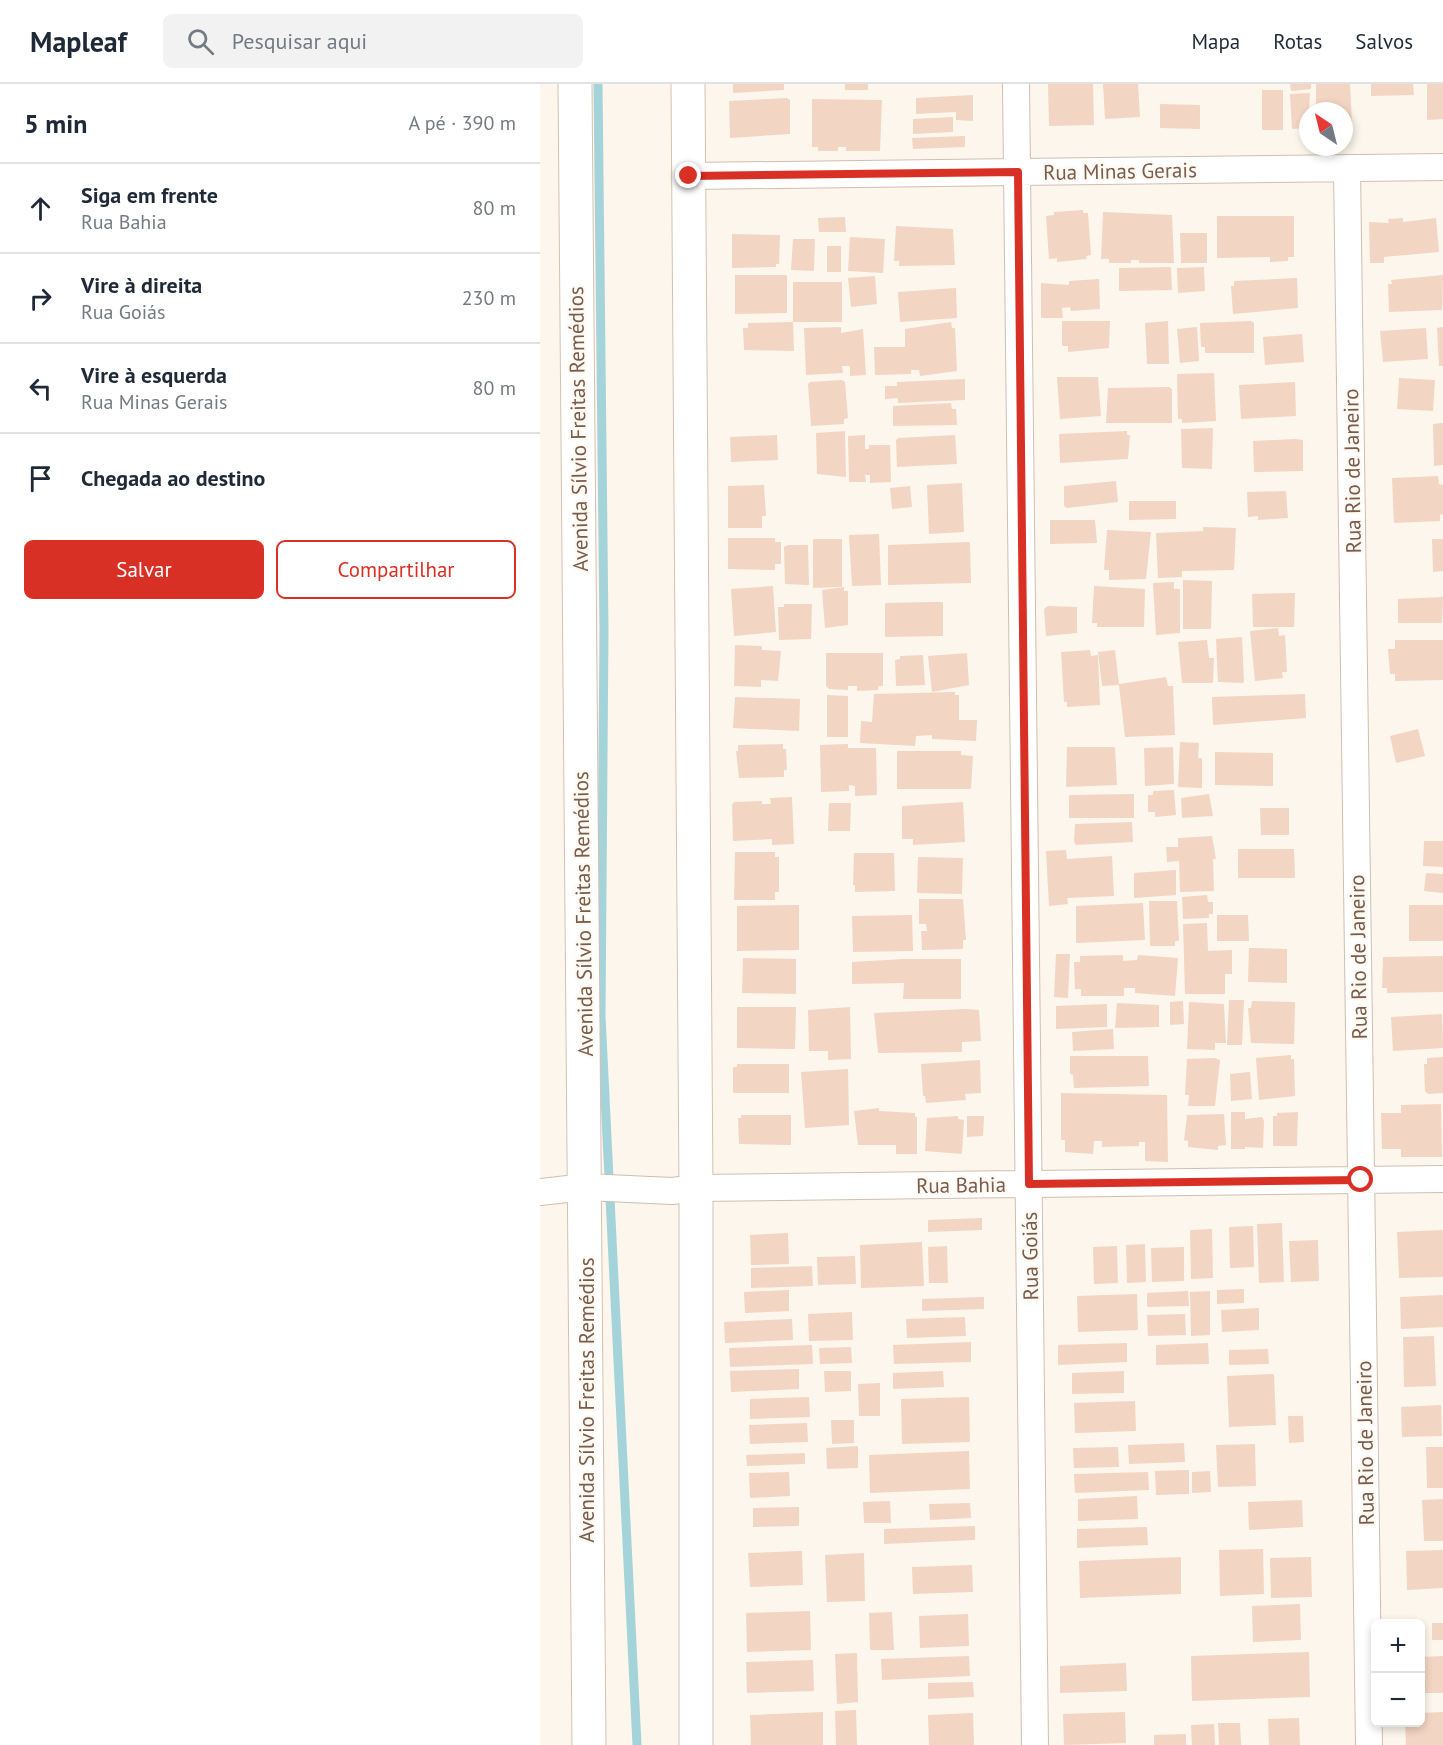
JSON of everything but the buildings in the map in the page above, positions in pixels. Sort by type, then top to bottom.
[{"type":"street","name":"Avenida Sílvio Freitas Remédios","points":[[575,84],[594,1187],[589,1745]]},
{"type":"street","points":[[688,84],[684,1190],[696,1745]]},
{"type":"street","name":"Rua Goiás","points":[[1016,84],[1035,1745]]},
{"type":"street","name":"Rua Minas Gerais","points":[[689,176],[1443,167]]},
{"type":"street","name":"Rua Rio de Janeiro","points":[[1347,168],[1369,1745]]},
{"type":"street","name":"Rua Bahia","points":[[540,1192],[594,1187],[684,1190],[1443,1179]]},
{"type":"waterway","points":[[598,84],[604,631],[601,1016],[637,1745]]},
{"type":"route","points":[[689,176],[1018,172],[1029,1184],[1361,1180]]}]
